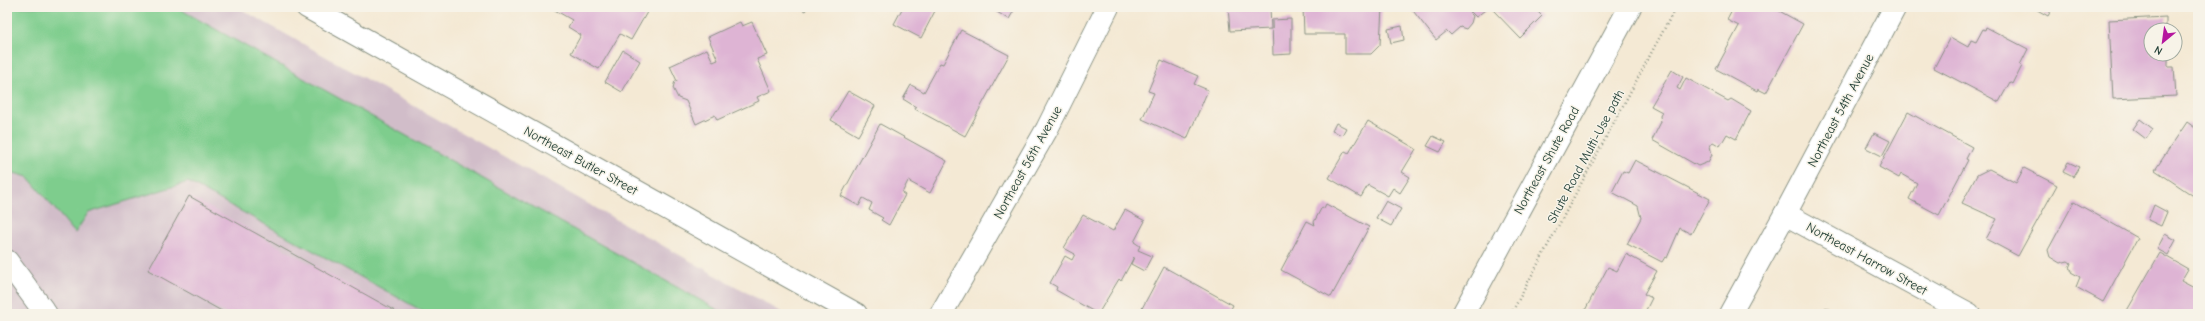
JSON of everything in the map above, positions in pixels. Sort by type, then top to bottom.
[{"type":"street","name":"Northeast Butler Street","points":[[307,7],[856,314]]},
{"type":"street","name":"Northeast 56th Avenue","points":[[941,314],[1047,129],[1108,7]]},
{"type":"street","name":"Northeast Shute Road","points":[[1463,314],[1630,7]]},
{"type":"street","name":"Northeast 54th Avenue","points":[[1730,314],[1895,7]]},
{"type":"street","name":"Northeast Harrow Street","points":[[1785,214],[1969,314]]},
{"type":"street","points":[[7,261],[46,314]]},
{"type":"path","name":"Shute Road Multi-Use path","points":[[1511,314],[1676,7]]},
{"type":"shaded area","points":[[7,7],[237,7],[785,314],[7,314]]},
{"type":"green space","points":[[7,7],[176,7],[725,314],[428,314],[188,182],[88,213],[75,233],[28,177],[7,171]]},
{"type":"building","points":[[554,7],[650,7],[631,40],[620,34],[599,69],[571,53],[581,35],[568,27],[572,20],[553,9]]},
{"type":"building","points":[[798,7],[808,7],[805,11]]},
{"type":"building","points":[[903,7],[937,7],[921,38],[894,24]]},
{"type":"building","points":[[988,7],[1016,7],[1009,19]]},
{"type":"building","points":[[1228,7],[1270,7],[1271,29],[1230,31]]},
{"type":"building","points":[[1303,7],[1382,7],[1380,45],[1371,54],[1345,54],[1345,34],[1304,34]]},
{"type":"building","points":[[1410,7],[1489,7],[1476,17],[1471,12],[1470,13],[1473,16],[1471,23],[1466,29],[1460,27],[1451,35],[1447,31],[1436,40]]},
{"type":"building","points":[[1495,7],[1533,7],[1542,16],[1520,38],[1493,10]]},
{"type":"building","points":[[1734,7],[1743,7],[1748,9],[1749,7],[1772,7],[1803,24],[1766,93],[1758,89],[1757,91],[1716,69],[1739,26],[1727,20]]},
{"type":"building","points":[[2032,7],[2053,7],[2048,16]]},
{"type":"building","points":[[2166,17],[2166,22],[2143,22],[2143,62],[2168,62],[2168,67],[2174,67],[2176,96],[2113,99],[2109,20]]},
{"type":"building","points":[[1291,19],[1291,54],[1273,55],[1272,20]]},
{"type":"building","points":[[740,22],[742,26],[752,22],[767,55],[757,59],[771,91],[757,97],[759,101],[717,120],[715,115],[696,124],[686,101],[678,98],[673,88],[675,81],[677,81],[670,66],[707,49],[713,62],[718,60],[708,37]]},
{"type":"building","points":[[1402,26],[1404,40],[1391,43],[1388,29]]},
{"type":"building","points":[[1986,27],[2028,49],[2013,84],[2010,82],[1999,102],[1934,68],[1950,37],[1968,47],[1971,40],[1976,42],[1983,29],[1985,30]]},
{"type":"building","points":[[961,30],[1009,55],[965,136],[915,109],[916,107],[903,99],[911,85],[924,92],[940,63],[943,64]]},
{"type":"building","points":[[623,50],[640,61],[622,92],[605,82]]},
{"type":"building","points":[[1161,60],[1198,76],[1194,84],[1208,90],[1187,139],[1142,119],[1154,93],[1148,91]]},
{"type":"building","points":[[1672,70],[1683,77],[1677,88],[1680,90],[1686,78],[1728,101],[1731,99],[1751,111],[1736,139],[1727,134],[1720,146],[1713,142],[1710,146],[1712,155],[1708,162],[1698,166],[1652,140],[1661,122],[1660,116],[1662,112],[1651,106]]},
{"type":"building","points":[[848,91],[875,106],[858,136],[831,120]]},
{"type":"building","points":[[1908,112],[1972,147],[1966,159],[1968,160],[1939,215],[1909,199],[1917,183],[1901,174],[1899,178],[1879,167]]},
{"type":"building","points":[[2140,119],[2153,129],[2146,139],[2133,129]]},
{"type":"building","points":[[1368,121],[1416,149],[1402,172],[1410,177],[1400,193],[1393,188],[1388,196],[1368,185],[1361,197],[1329,178],[1345,151],[1349,153]]},
{"type":"building","points":[[2187,122],[2198,130],[2198,199],[2155,170]]},
{"type":"building","points":[[1336,123],[1346,128],[1342,135],[1332,131]]},
{"type":"building","points":[[880,124],[947,161],[930,193],[908,181],[902,193],[905,195],[889,225],[881,220],[883,218],[869,210],[872,203],[863,198],[859,206],[841,196]]},
{"type":"building","points":[[1874,133],[1890,141],[1882,156],[1866,148]]},
{"type":"building","points":[[1433,136],[1446,142],[1440,152],[1427,146]]},
{"type":"building","points":[[1635,160],[1710,199],[1691,234],[1680,228],[1667,258],[1665,257],[1662,262],[1627,244],[1641,218],[1638,206],[1612,192],[1623,171],[1628,173]]},
{"type":"building","points":[[2068,162],[2079,167],[2073,177],[2063,172]]},
{"type":"building","points":[[2024,168],[2057,185],[2018,256],[1986,239],[1997,219],[1962,203],[1977,175],[1989,169],[2016,183]]},
{"type":"building","points":[[189,196],[395,311],[393,314],[227,314],[148,270]]},
{"type":"building","points":[[1386,201],[1401,209],[1391,226],[1376,218]]},
{"type":"building","points":[[2074,202],[2138,238],[2103,302],[2076,287],[2080,277],[2071,272],[2072,270],[2069,268],[2071,263],[2068,261],[2060,263],[2050,257],[2048,250]]},
{"type":"building","points":[[1326,204],[1369,227],[1331,297],[1281,270],[1307,221],[1315,225],[1314,222],[1322,207],[1324,208]]},
{"type":"building","points":[[2154,205],[2167,212],[2161,226],[2148,220]]},
{"type":"building","points":[[1125,210],[1145,221],[1134,242],[1140,246],[1138,250],[1152,256],[1144,271],[1131,264],[1134,257],[1121,281],[1119,279],[1098,314],[1056,290],[1057,287],[1050,283],[1065,256],[1072,260],[1075,254],[1064,248],[1083,215],[1113,231]]},
{"type":"building","points":[[2165,234],[2176,240],[2168,255],[2157,249]]},
{"type":"building","points":[[2160,253],[2188,269],[2181,281],[2198,290],[2198,314],[2125,314]]},
{"type":"building","points":[[1626,254],[1657,271],[1644,294],[1652,298],[1644,314],[1583,314],[1608,267],[1617,271]]},
{"type":"building","points":[[1164,267],[1233,305],[1230,311],[1235,314],[1139,314]]},
{"type":"building","points":[[1826,307],[1838,314],[1822,314]]}]
